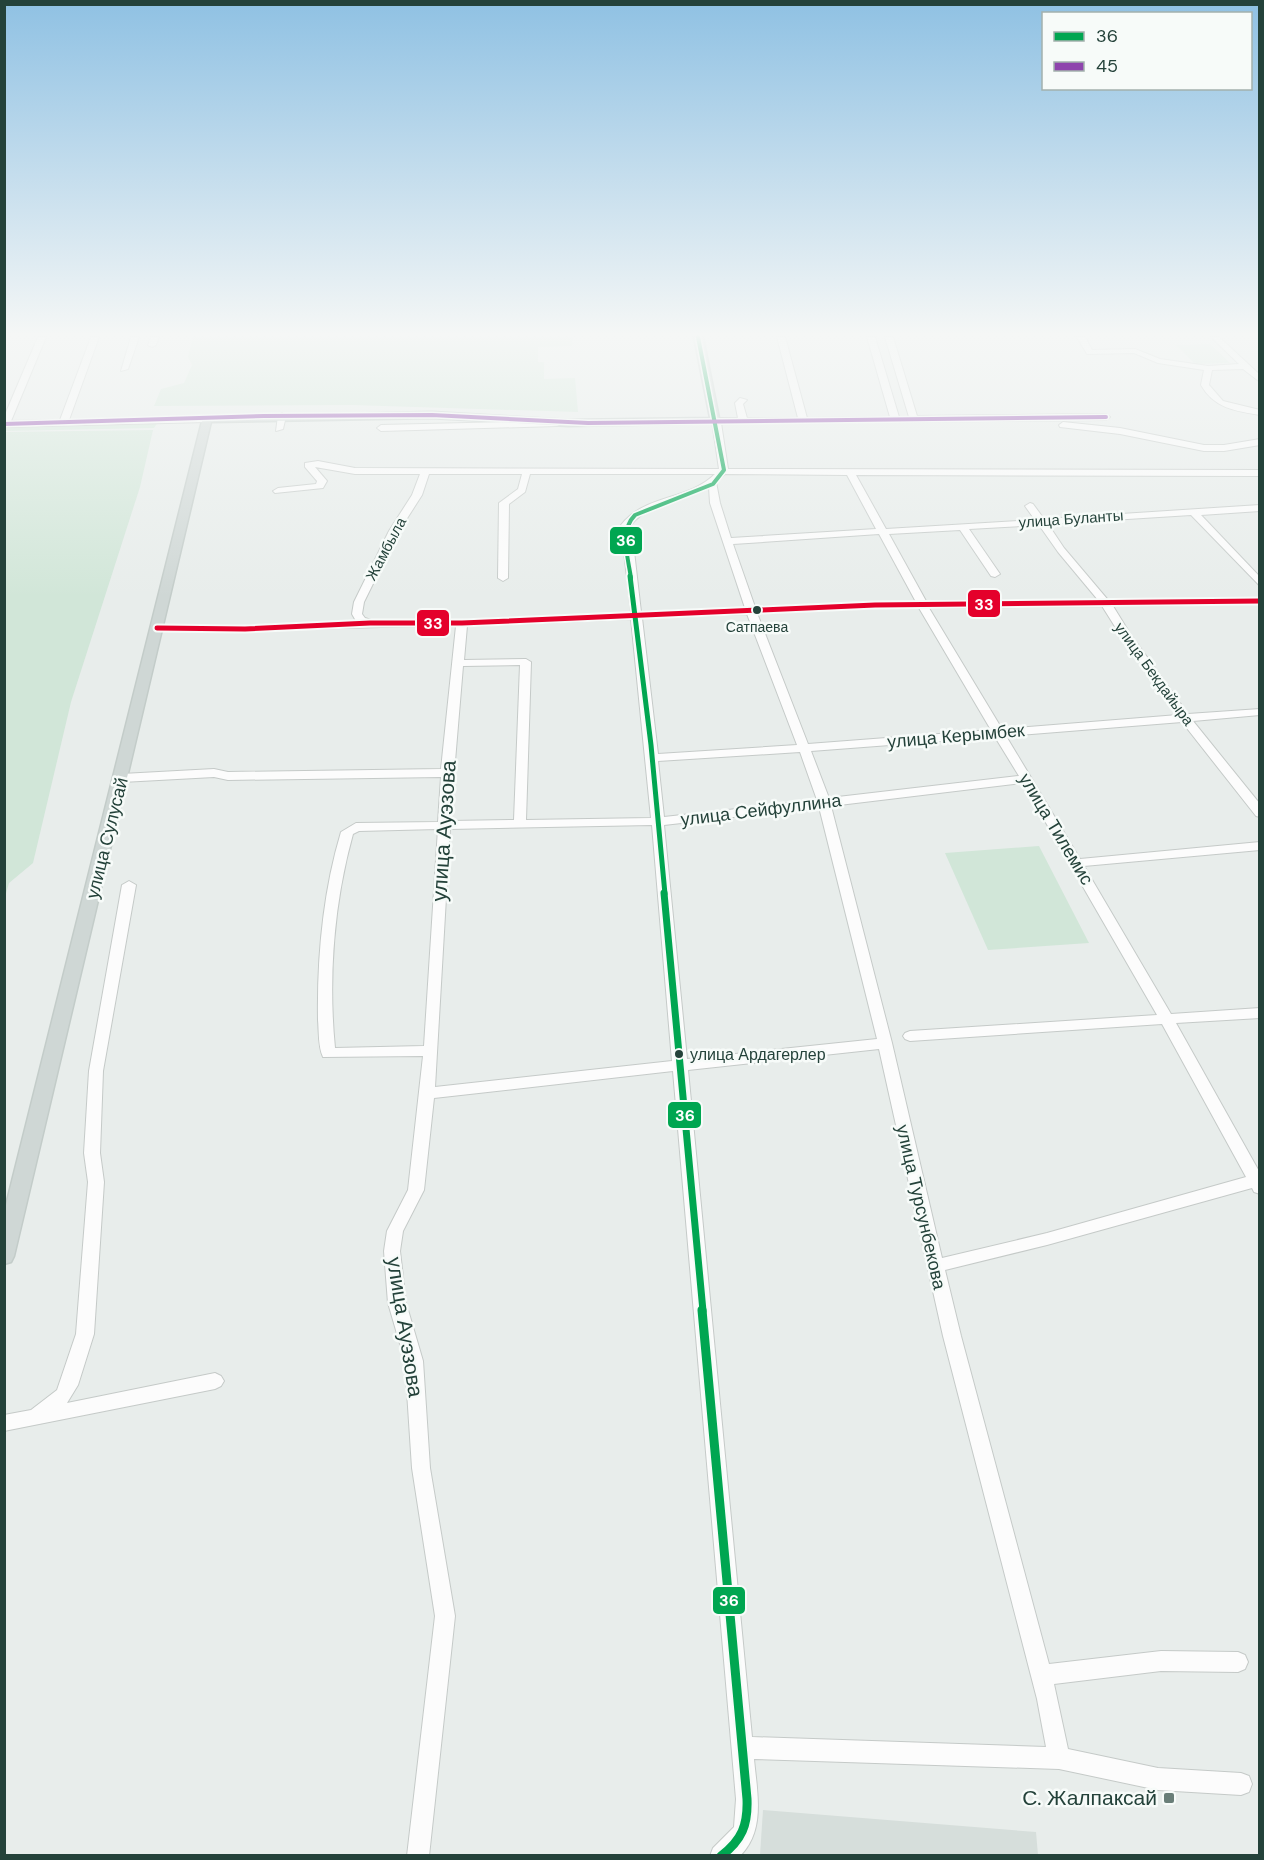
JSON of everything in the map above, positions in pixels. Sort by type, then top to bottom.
[{"type":"main road","name":"улица Сулусай","points":[[4,1256],[122,778],[206,424]]},
{"type":"street","points":[[279,429],[280,424]]},
{"type":"street","points":[[381,428],[528,424]]},
{"type":"street","points":[[716,424],[724,470],[713,484],[651,507],[628,522],[626,539],[652,758],[743,1748],[748,1823],[736,1845],[721,1856]]},
{"type":"street","points":[[1050,424],[1120,431],[1216,449],[1260,442]]},
{"type":"street","points":[[278,491],[320,486],[322,481],[309,465],[319,464],[355,471],[724,470],[1260,473]]},
{"type":"street","points":[[359,468],[398,470]]},
{"type":"street","name":"Жамбыла","points":[[370,623],[361,620],[357,614],[359,602],[394,531],[417,495],[426,470]]},
{"type":"street","points":[[503,578],[504,503],[522,490],[527,470]]},
{"type":"street","name":"улица Тилемис","points":[[850,472],[922,604],[1167,1020],[1257,1185]]},
{"type":"street","name":"улица Турсунбекова","points":[[713,484],[715,503],[731,540],[750,608],[824,802],[885,1043],[935,1266],[985,1468],[1057,1734],[1059,1758]]},
{"type":"street","name":"улица Бекдайыра","points":[[1030,506],[1061,549],[1106,603],[1124,633],[1185,717],[1260,813]]},
{"type":"street","name":"улица Буланты","points":[[731,540],[1260,508]]},
{"type":"street","points":[[1192,512],[1260,583]]},
{"type":"street","points":[[962,526],[994,574]]},
{"type":"street","points":[[157,628],[244,629],[370,623],[462,623],[636,616],[750,608],[1260,601]]},
{"type":"street","name":"улица Ауэзова","points":[[418,1856],[445,1616],[421,1468],[414,1360],[397,1303],[392,1251],[395,1231],[416,1190],[427,1093],[447,773],[462,623]]},
{"type":"street","points":[[458,663],[526,662],[520,824]]},
{"type":"street","name":"улица Керымбек","points":[[652,758],[1260,712]]},
{"type":"street","points":[[122,778],[214,773],[228,776],[447,773]]},
{"type":"street","name":"улица Сейфуллина","points":[[431,1051],[328,1053],[326,999],[330,908],[345,838],[350,830],[362,826],[658,821],[1027,779]]},
{"type":"street","points":[[1076,863],[1260,846]]},
{"type":"street","points":[[38,1415],[63,1395],[69,1385],[85,1334],[96,1182],[92,1153],[96,1071],[129,885]]},
{"type":"street","points":[[910,1036],[1260,1013]]},
{"type":"street","points":[[427,1093],[885,1043]]},
{"type":"street","points":[[935,1266],[1257,1185]]},
{"type":"street","points":[[4,1423],[215,1381]]},
{"type":"street","points":[[1042,1675],[1139,1662],[1238,1662]]},
{"type":"street","points":[[743,1748],[1059,1758],[1158,1779],[1241,1784]]},
{"type":"shaded area","points":[[763,1810],[1036,1832],[1038,1855],[760,1855]]},
{"type":"green space","points":[[157,424],[154,428],[5,431],[4,425]]},
{"type":"green space","points":[[153,430],[140,487],[71,702],[33,863],[9,883],[5,897],[5,432]]},
{"type":"green space","points":[[1039,846],[1089,943],[988,950],[945,853]]},
{"type":"transit line","name":"45","points":[[4,424],[10,424]]},
{"type":"transit line","name":"36","points":[[715,424],[724,470],[713,484],[635,515],[628,522],[625,531],[651,745],[747,1799],[744,1832],[736,1844],[721,1856]]},
{"type":"transit line","name":"33","points":[[157,628],[245,629],[370,623],[462,623],[875,605],[1260,601]]},
{"type":"place","name":"Сатпаева","points":[[757,610]]},
{"type":"place","name":"улица Ардагерлер","points":[[679,1054]]},
{"type":"place","name":"С. Жалпаксай","points":[[1169,1798]]}]
